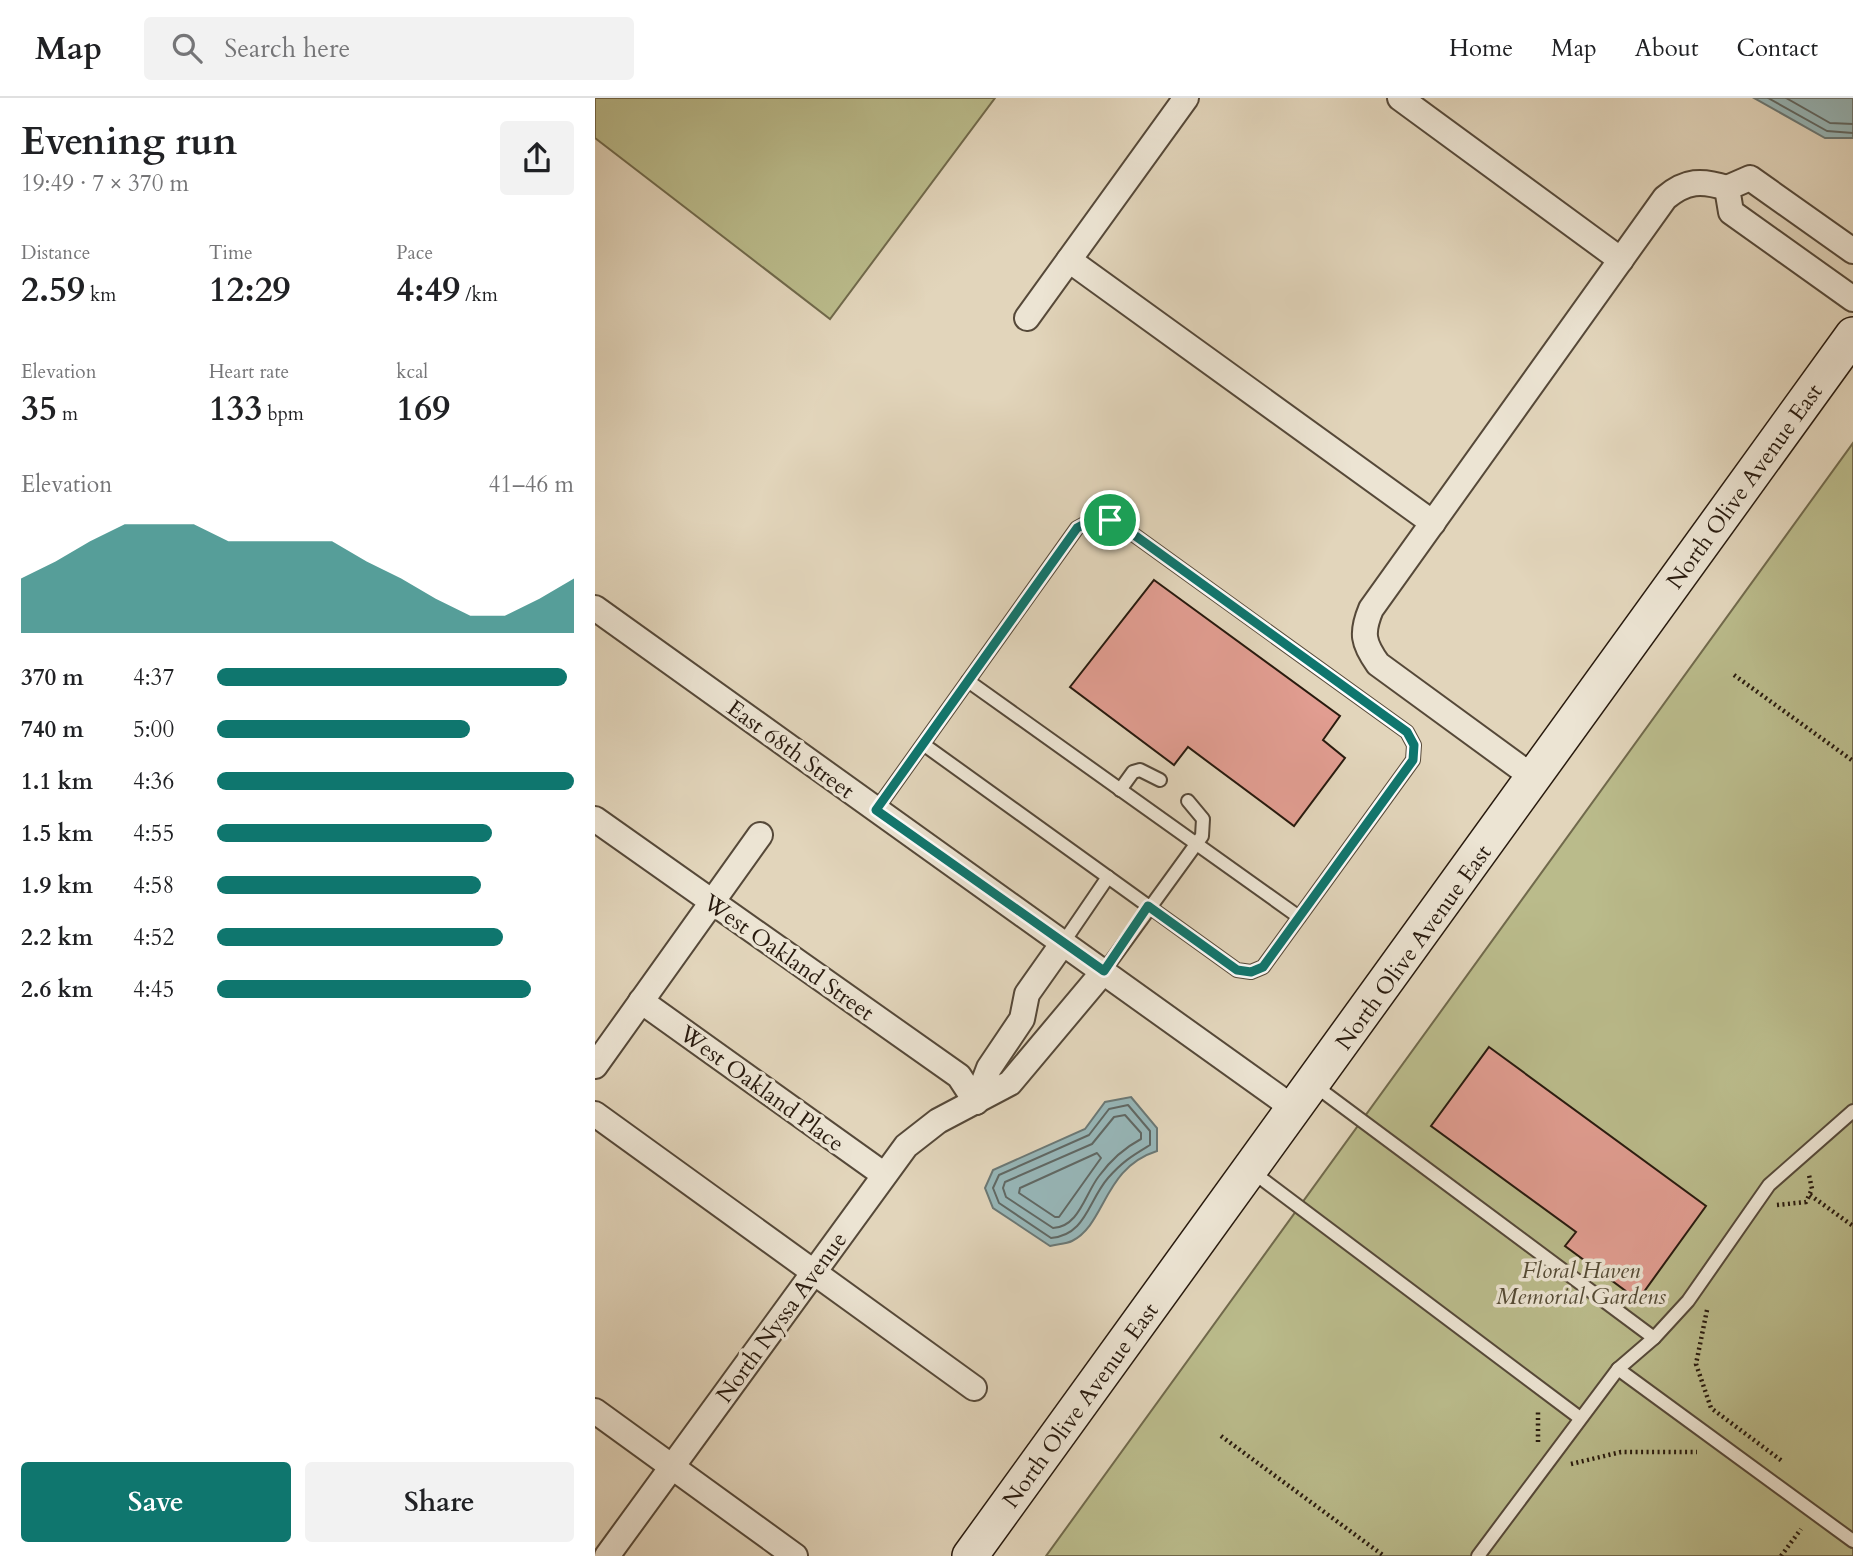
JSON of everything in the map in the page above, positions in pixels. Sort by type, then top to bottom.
[{"type":"street","points":[[1027,318],[1186,98]]},
{"type":"street","points":[[1400,98],[1621,260]]},
{"type":"street","points":[[1534,778],[1378,664],[1364,642],[1363,631],[1371,609],[1665,198],[1679,186],[1709,182],[1727,188],[1750,178],[1853,251]]},
{"type":"street","points":[[1727,188],[1731,212],[1853,299]]},
{"type":"street","points":[[1776,244],[1798,212]]},
{"type":"street","points":[[1069,260],[1433,523]]},
{"type":"street","name":"North Olive Avenue East","points":[[970,1556],[1305,1097],[1853,335]]},
{"type":"street","name":"East 68th Street","points":[[595,608],[1063,943],[1305,1097]]},
{"type":"street","name":"West Oakland Street","points":[[595,819],[959,1076],[976,1102]]},
{"type":"street","points":[[595,1066],[760,835]]},
{"type":"street","points":[[1034,1028],[1027,994],[1063,943]]},
{"type":"street","points":[[976,1102],[989,1068],[1034,1028],[1063,1021],[1104,971]]},
{"type":"street","name":"West Oakland Place","points":[[641,1001],[883,1174]]},
{"type":"street","name":"North Nyssa Avenue","points":[[607,1556],[883,1174],[906,1146],[938,1121],[976,1102]]},
{"type":"street","points":[[595,1114],[974,1388]]},
{"type":"street","points":[[595,1411],[795,1556]]},
{"type":"lane","points":[[876,810],[923,744],[968,681],[1077,528],[1092,520],[1119,524],[1407,732],[1411,739],[1413,760],[1263,967],[1251,972],[1237,970],[923,744]]},
{"type":"lane","points":[[968,681],[1299,917]]},
{"type":"lane","points":[[1120,790],[1133,772],[1140,770],[1160,780]]},
{"type":"lane","points":[[1104,971],[1148,906],[1161,896],[1196,844],[1204,827],[1198,810],[1188,801]]},
{"type":"lane","points":[[1063,943],[1108,877]]},
{"type":"lane","points":[[1305,1097],[1654,1338]]},
{"type":"lane","points":[[1478,1556],[1618,1369],[1654,1338],[1688,1301],[1769,1185],[1853,1111]]},
{"type":"lane","points":[[1250,1169],[1580,1418]]},
{"type":"lane","points":[[1618,1369],[1853,1541]]},
{"type":"path","points":[[1734,675],[1853,761]]},
{"type":"path","points":[[1768,1216],[1776,1205],[1806,1202],[1812,1189],[1809,1174],[1818,1166]]},
{"type":"path","points":[[1810,1195],[1853,1226]]},
{"type":"path","points":[[1712,1303],[1706,1313],[1696,1364],[1711,1408],[1787,1465]]},
{"type":"path","points":[[1533,1454],[1538,1443],[1538,1404]]},
{"type":"path","points":[[1221,1436],[1384,1556]]},
{"type":"path","points":[[1565,1466],[1621,1452],[1696,1452],[1706,1460]]},
{"type":"path","points":[[1791,1521],[1811,1535]]},
{"type":"path","points":[[1781,1556],[1801,1529]]},
{"type":"green space","points":[[595,98],[995,98],[830,319],[595,138]]},
{"type":"green space","name":"Floral Haven Memorial Gardens","points":[[1853,443],[1853,1556],[1046,1556]]},
{"type":"water","points":[[1754,98],[1853,98],[1853,138],[1825,138]]},
{"type":"water","points":[[1131,1097],[1157,1128],[1157,1151],[1139,1159],[1115,1182],[1083,1233],[1070,1242],[1050,1246],[993,1208],[985,1188],[993,1170],[1085,1129],[1105,1102]]},
{"type":"building","points":[[1154,580],[1340,716],[1323,740],[1345,758],[1294,826],[1188,747],[1174,765],[1070,687]]},
{"type":"building","points":[[1489,1047],[1706,1206],[1638,1300],[1565,1246],[1576,1232],[1431,1126]]},
{"type":"route","points":[[1092,520],[1110,520],[1407,732],[1414,745],[1413,760],[1263,967],[1251,972],[1237,970],[1148,906],[1104,971],[876,810],[1077,528],[1092,520]]}]
